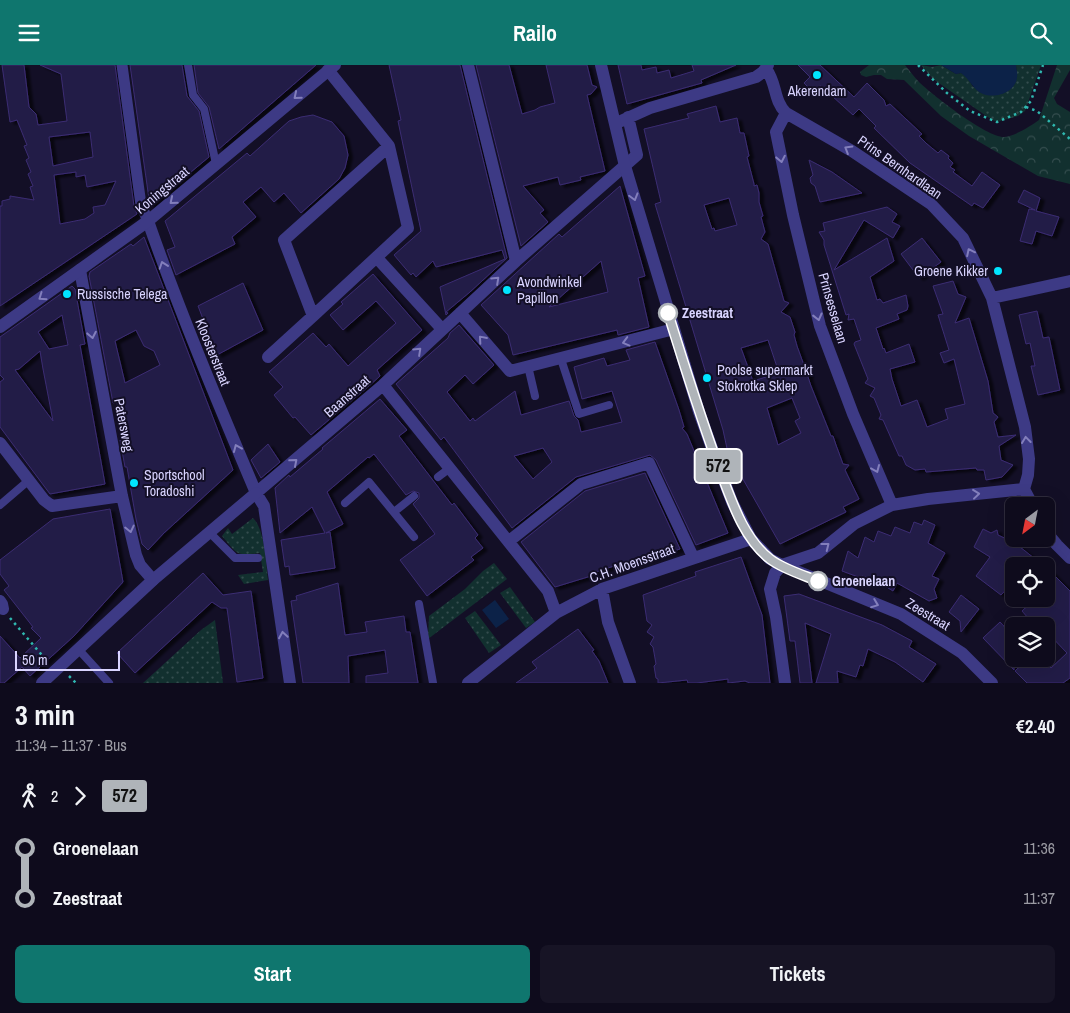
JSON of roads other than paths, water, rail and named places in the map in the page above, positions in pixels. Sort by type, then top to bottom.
[{"type":"street","points":[[122,65],[141,205],[148,221]]},
{"type":"street","points":[[468,65],[516,261]]},
{"type":"street","name":"Zeestraat","points":[[601,65],[625,166],[674,329],[714,455],[732,502],[751,539],[770,559],[782,565],[901,613],[962,653],[992,683]]},
{"type":"street","points":[[268,357],[408,228],[389,145],[331,67]]},
{"type":"street","name":"Koningstraat","points":[[0,327],[148,221],[331,67]]},
{"type":"street","points":[[615,125],[628,117],[650,108],[760,75],[767,67],[773,77],[776,99],[786,113]]},
{"type":"street","name":"Prins Bernhardlaan","points":[[786,113],[852,151],[931,204],[963,238],[992,298],[1025,427],[1029,459],[1028,475],[1024,489]]},
{"type":"street","name":"Prinsesselaan","points":[[786,113],[776,132],[792,215],[820,325],[853,414],[892,505]]},
{"type":"street","name":"Baanstraat","points":[[43,683],[153,580],[382,385],[516,261],[637,155],[628,117]]},
{"type":"street","points":[[313,316],[284,240],[389,145]]},
{"type":"street","name":"Kloosterstraat","points":[[148,221],[199,358],[256,493],[264,506],[290,683]]},
{"type":"street","points":[[376,258],[442,329]]},
{"type":"street","name":"Patersweg","points":[[80,270],[122,496],[136,555],[140,565],[153,580]]},
{"type":"street","points":[[992,298],[1070,281]]},
{"type":"street","points":[[460,313],[510,371],[674,329]]},
{"type":"street","points":[[382,385],[548,591],[556,613]]},
{"type":"street","points":[[0,443],[44,501],[52,506],[122,496]]},
{"type":"street","points":[[509,541],[580,483],[649,463],[693,557]]},
{"type":"street","points":[[785,683],[776,617],[770,589],[775,573],[782,565],[818,553],[854,524],[892,505],[928,499],[1024,489],[1028,497]]},
{"type":"street","name":"C.H. Moensstraat","points":[[468,683],[556,613],[602,589],[751,539]]},
{"type":"street","points":[[1055,543],[1070,558]]},
{"type":"street","points":[[602,589],[608,622],[630,683]]},
{"type":"lane","points":[[188,65],[193,95],[204,109],[216,164]]},
{"type":"lane","points":[[561,359],[579,414],[609,405]]},
{"type":"lane","points":[[528,367],[536,396]]},
{"type":"lane","points":[[438,477],[450,468]]},
{"type":"lane","points":[[0,505],[28,481]]},
{"type":"lane","points":[[345,503],[368,482],[414,537]]},
{"type":"lane","points":[[394,512],[414,496]]},
{"type":"lane","points":[[209,532],[236,558],[258,558]]},
{"type":"lane","points":[[419,604],[433,683]]},
{"type":"lane","points":[[79,650],[109,683]]},
{"type":"water","points":[[941,65],[1016,65],[1016,82],[1013,87],[999,95],[983,94],[961,73],[956,74]]},
{"type":"water","points":[[495,600],[509,619],[496,628],[482,610]]},
{"type":"place","name":"Akerendam","points":[[817,75]]},
{"type":"place","name":"Groene Kikker","points":[[998,271]]},
{"type":"place","name":"Avondwinkel Papillon","points":[[507,290]]},
{"type":"place","name":"Russische Telega","points":[[67,294]]},
{"type":"place","name":"Zeestraat","points":[[668,313]]},
{"type":"place","name":"Poolse supermarkt Stokrotka Sklep","points":[[707,378]]},
{"type":"place","name":"Sportschool Toradoshi","points":[[134,483]]},
{"type":"place","name":"Groenelaan","points":[[818,581]]}]
